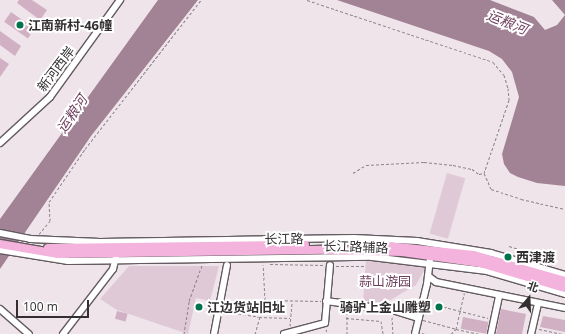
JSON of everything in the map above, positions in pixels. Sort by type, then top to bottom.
[{"type":"main road","name":"长江路","points":[[0,239],[28,247]]},
{"type":"main road","name":"长江路","points":[[0,244],[116,254],[334,250],[480,263],[565,288]]},
{"type":"main road","name":"长江路","points":[[116,254],[289,245],[424,248],[474,255],[565,281]]},
{"type":"street","name":"新河西岸","points":[[0,143],[50,97],[120,0]]},
{"type":"street","name":"长江路辅路","points":[[0,233],[28,247],[68,261],[116,254]]},
{"type":"street","name":"长江路辅路","points":[[0,250],[28,247],[41,239],[100,242],[304,239],[401,240],[475,250],[565,275]]},
{"type":"street","points":[[63,334],[113,269],[116,254]]},
{"type":"street","points":[[415,334],[423,302],[430,259],[487,271],[565,294]]},
{"type":"street","points":[[222,334],[214,334],[220,310],[227,264]]},
{"type":"street","points":[[287,333],[325,323],[330,265]]},
{"type":"street","points":[[428,276],[436,282],[565,308]]},
{"type":"street","points":[[491,334],[499,295]]},
{"type":"street","points":[[326,301],[392,310],[419,318]]},
{"type":"street","points":[[532,331],[538,303]]},
{"type":"street","points":[[0,309],[29,334]]},
{"type":"path","points":[[41,239],[39,234],[50,221],[49,202],[53,196],[85,149],[201,0]]},
{"type":"path","points":[[307,0],[493,62],[504,75],[508,88],[508,100],[484,173],[491,189],[521,199],[565,208]]},
{"type":"path","points":[[353,173],[366,165],[424,162],[472,169],[479,174],[484,173]]},
{"type":"path","points":[[509,246],[525,251],[523,257]]},
{"type":"path","points":[[194,264],[208,264]]},
{"type":"path","points":[[184,334],[189,301],[202,264]]},
{"type":"path","points":[[255,334],[264,300],[263,264],[365,266]]},
{"type":"path","points":[[451,334],[456,329],[458,310],[465,288]]},
{"type":"path","points":[[264,300],[326,301]]},
{"type":"path","points":[[287,333],[292,300]]},
{"type":"path","points":[[423,302],[494,319]]},
{"type":"path","points":[[347,334],[346,318],[348,303]]},
{"type":"path","points":[[220,310],[259,317],[290,318]]},
{"type":"path","points":[[392,310],[393,334]]},
{"type":"path","points":[[346,318],[381,321],[383,334]]},
{"type":"path","points":[[419,318],[456,329],[480,334]]},
{"type":"path","points":[[532,331],[562,334]]},
{"type":"green space","points":[[447,173],[465,178],[448,239],[430,234]]},
{"type":"green space","name":"蒜山游园","points":[[366,259],[427,265],[416,285],[387,302],[363,302]]},
{"type":"green space","points":[[129,266],[219,266],[210,301],[196,298],[188,334],[117,310],[100,299]]},
{"type":"water","points":[[158,0],[198,0],[91,136],[0,269],[0,219]]},
{"type":"water","name":"运粮河","points":[[337,0],[490,0],[534,17],[545,30],[557,25],[565,15],[565,186],[537,183],[518,177],[510,173],[504,164],[502,154],[519,97],[512,72],[502,59],[489,51]]},
{"type":"water","points":[[552,0],[565,0],[565,15]]},
{"type":"building","points":[[19,0],[32,0],[47,10],[40,20],[17,3]]},
{"type":"building","name":"江南新村-46幢","points":[[11,12],[35,29],[28,38],[4,22]]},
{"type":"building","points":[[0,31],[21,46],[15,56],[0,45]]},
{"type":"building","points":[[0,58],[9,64],[0,77]]},
{"type":"building","points":[[501,309],[526,314],[522,334],[496,334]]},
{"type":"building","points":[[117,311],[128,314],[126,322],[115,319]]},
{"type":"building","points":[[543,316],[565,320],[565,332],[540,327]]},
{"type":"building","points":[[463,317],[489,322],[486,334],[461,329]]},
{"type":"place","name":"江南新村-46幢","points":[[20,25]]},
{"type":"place","name":"西津渡","points":[[508,257]]},
{"type":"place","name":"江边货站旧址","points":[[199,307]]},
{"type":"place","name":"骑驴上金山雕塑","points":[[439,307]]}]
